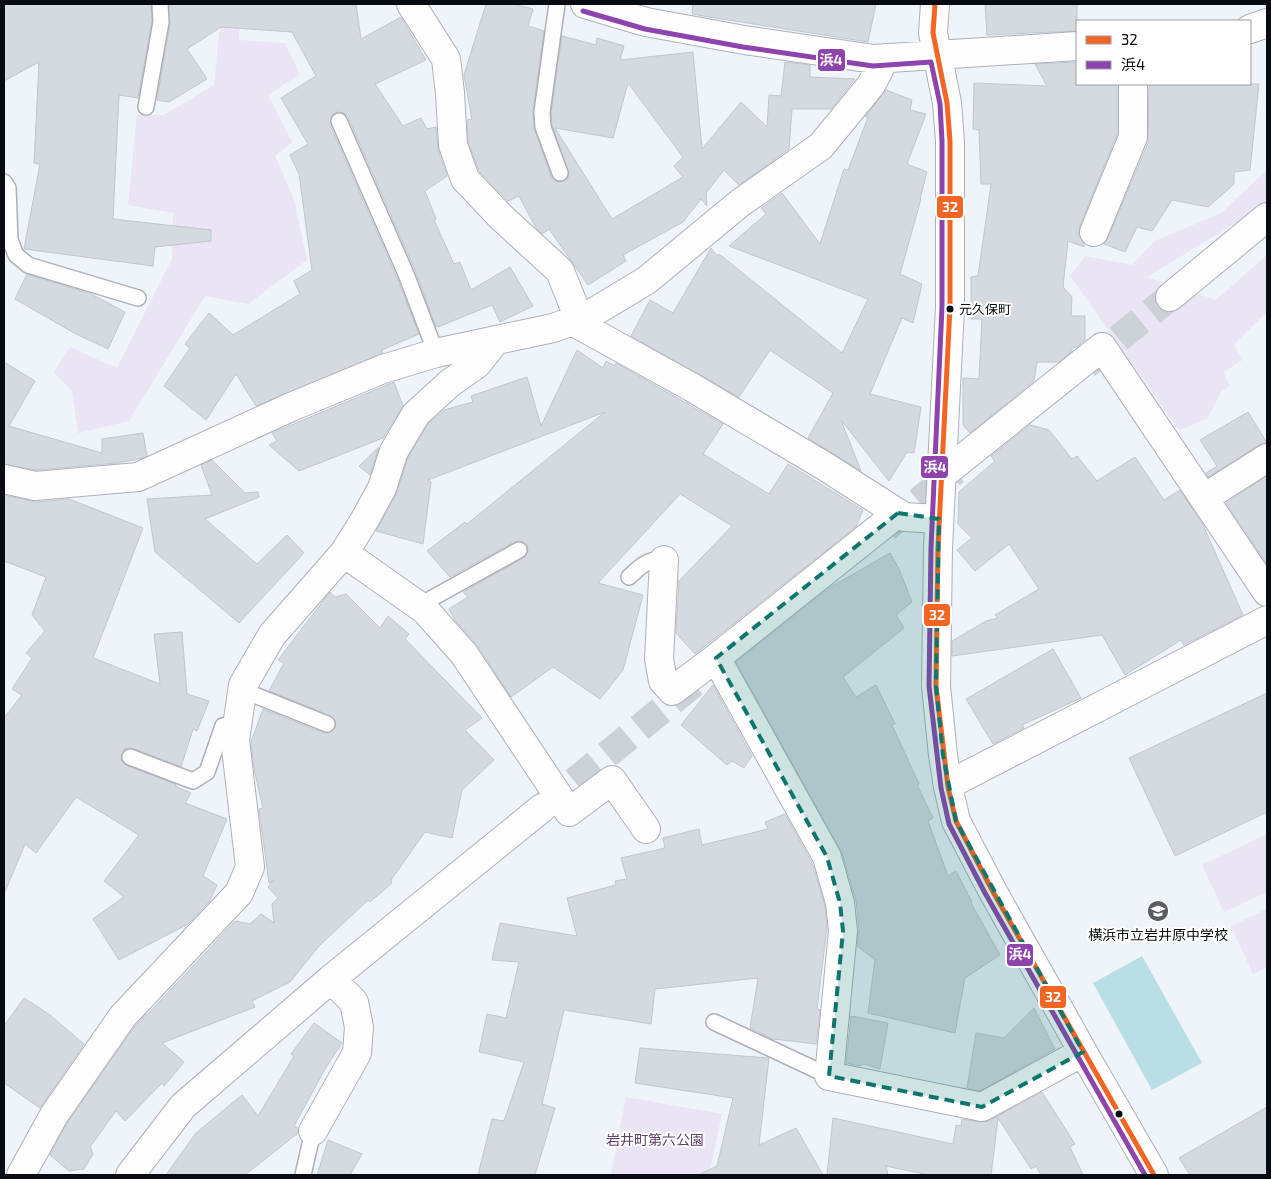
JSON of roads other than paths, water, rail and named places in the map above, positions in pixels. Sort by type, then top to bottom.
[{"type":"street","points":[[411,4],[446,59],[453,145],[465,179],[500,216],[560,271],[575,320],[826,467],[904,517],[940,519]]},
{"type":"street","points":[[585,4],[646,22],[744,40],[874,59],[1076,46]]},
{"type":"street","points":[[935,4],[933,33],[947,103],[950,141],[950,307],[940,519],[936,686],[942,755],[956,821],[1082,1052],[1154,1175]]},
{"type":"street","points":[[1251,29],[1267,23]]},
{"type":"street","points":[[4,479],[35,486],[138,477],[291,407],[383,369],[436,353],[554,328],[589,315],[647,280],[740,203],[821,146],[871,86],[885,58]]},
{"type":"street","points":[[1094,232],[1133,137],[1133,85]]},
{"type":"street","points":[[1170,297],[1267,217]]},
{"type":"street","points":[[21,1175],[54,1115],[123,1016],[239,893],[250,867],[235,740],[243,684],[272,635],[344,553],[382,488],[394,451],[416,414],[450,383],[478,364],[496,340]]},
{"type":"street","points":[[942,475],[1102,347],[1267,592]]},
{"type":"street","points":[[1204,498],[1267,458]]},
{"type":"street","points":[[664,560],[660,659],[663,681],[672,691],[898,513]]},
{"type":"street","points":[[344,553],[424,610],[464,654],[569,812],[612,780],[646,829]]},
{"type":"street","points":[[948,785],[1267,620]]},
{"type":"street","points":[[716,658],[827,857],[840,903],[843,930],[829,1076],[982,1106],[1082,1052]]},
{"type":"street","points":[[130,1175],[183,1106],[331,979],[542,808]]},
{"type":"street","points":[[313,1131],[357,1053],[359,1027],[354,1002],[331,979]]},
{"type":"lane","points":[[146,107],[161,22],[160,4]]},
{"type":"lane","points":[[557,4],[542,112],[542,127],[560,172]]},
{"type":"lane","points":[[339,121],[406,274],[436,353]]},
{"type":"lane","points":[[4,182],[8,188],[10,240],[16,255],[28,265],[138,298]]},
{"type":"lane","points":[[418,606],[519,550]]},
{"type":"lane","points":[[630,577],[644,564],[655,559],[664,560]]},
{"type":"lane","points":[[242,690],[328,724]]},
{"type":"lane","points":[[130,756],[193,781],[208,772],[223,726],[237,722]]},
{"type":"lane","points":[[714,1022],[829,1076]]},
{"type":"lane","points":[[302,1175],[313,1131]]},
{"type":"water","points":[[1142,956],[1202,1063],[1152,1090],[1093,983]]},
{"type":"tunnel","points":[[1086,365],[1170,297]]},
{"type":"tunnel","points":[[886,528],[955,471]]},
{"type":"tunnel","points":[[542,808],[697,681]]},
{"type":"place","name":"元久保町","points":[[950,309]]},
{"type":"place","name":"横浜市立岩井原中学校","points":[[1158,911]]},
{"type":"park label","name":"岩井町第六公園","points":[[655,1139]]}]
